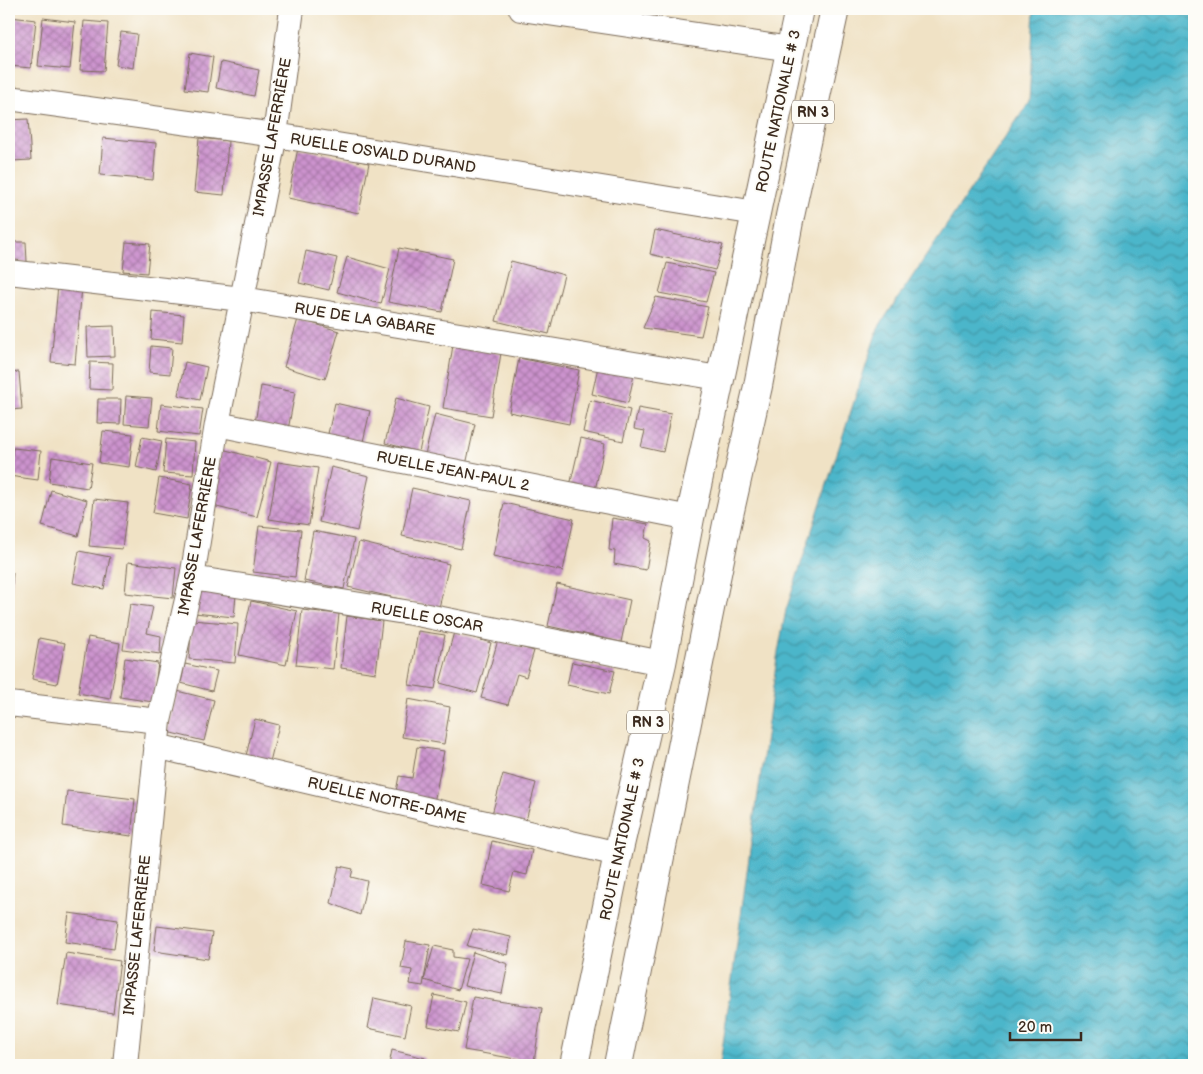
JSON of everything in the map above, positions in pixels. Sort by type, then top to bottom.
[{"type":"main road","name":"ROUTE NATIONALE # 3","points":[[756,213],[798,9]]},
{"type":"main road","name":"RN 3","points":[[618,1065],[727,524],[758,386],[790,216],[836,9]]},
{"type":"main road","name":"RN 3","points":[[719,378],[756,213]]},
{"type":"main road","name":"ROUTE NATIONALE # 3","points":[[574,1065],[618,854],[662,663],[719,378]]},
{"type":"street","name":"IMPASSE LAFERRIÈRE","points":[[125,1065],[159,721],[192,578],[217,424],[274,135],[292,9]]},
{"type":"street","points":[[521,9],[791,49]]},
{"type":"street","name":"RUELLE OSVALD DURAND","points":[[9,98],[274,135],[756,213]]},
{"type":"street","name":"RUE DE LA GABARE","points":[[9,272],[242,299],[719,378]]},
{"type":"street","name":"RUELLE JEAN-PAUL 2","points":[[217,424],[690,518]]},
{"type":"street","name":"RUELLE OSCAR","points":[[192,578],[417,614],[662,663]]},
{"type":"street","points":[[9,704],[159,721]]},
{"type":"street","name":"RUELLE NOTRE-DAME","points":[[156,746],[618,854]]},
{"type":"water","points":[[1034,9],[1194,9],[1194,1065],[720,1065],[777,658],[786,610],[878,328],[1029,102]]},
{"type":"building","points":[[10,17],[36,20],[31,68],[9,66]]},
{"type":"building","points":[[43,18],[75,22],[70,69],[38,66]]},
{"type":"building","points":[[84,21],[108,23],[104,71],[80,70]]},
{"type":"building","points":[[121,32],[137,34],[133,68],[116,65]]},
{"type":"building","points":[[190,53],[213,57],[208,92],[185,89]]},
{"type":"building","points":[[221,62],[259,70],[254,96],[216,88]]},
{"type":"building","points":[[28,119],[31,160],[11,161],[9,120]]},
{"type":"building","points":[[103,138],[156,143],[153,180],[100,175]]},
{"type":"building","points":[[199,138],[228,141],[224,195],[194,192]]},
{"type":"building","points":[[298,148],[369,163],[359,213],[288,198]]},
{"type":"building","points":[[655,230],[723,245],[715,270],[650,254]]},
{"type":"building","points":[[9,232],[13,232],[13,242],[26,242],[27,262],[9,263]]},
{"type":"building","points":[[126,242],[150,244],[147,273],[123,271]]},
{"type":"building","points":[[399,248],[453,259],[442,312],[388,302]]},
{"type":"building","points":[[306,251],[337,258],[329,290],[299,283]]},
{"type":"building","points":[[347,257],[390,269],[381,304],[337,292]]},
{"type":"building","points":[[511,261],[564,275],[549,334],[496,321]]},
{"type":"building","points":[[667,263],[714,273],[706,302],[659,293]]},
{"type":"building","points":[[58,285],[82,287],[75,364],[51,362]]},
{"type":"building","points":[[656,297],[708,307],[701,336],[643,328]]},
{"type":"building","points":[[153,312],[184,315],[182,342],[151,339]]},
{"type":"building","points":[[298,319],[339,331],[325,379],[284,367]]},
{"type":"building","points":[[114,326],[115,356],[88,357],[87,327]]},
{"type":"building","points":[[453,345],[501,353],[491,416],[443,408]]},
{"type":"building","points":[[151,346],[172,348],[170,374],[149,372]]},
{"type":"building","points":[[519,358],[579,370],[569,424],[509,412]]},
{"type":"building","points":[[90,362],[113,363],[112,390],[89,389]]},
{"type":"building","points":[[185,362],[207,367],[200,400],[178,395]]},
{"type":"building","points":[[598,367],[634,375],[628,403],[592,394]]},
{"type":"building","points":[[19,372],[22,409],[9,410],[9,373]]},
{"type":"building","points":[[261,386],[295,392],[288,430],[255,423]]},
{"type":"building","points":[[126,396],[152,398],[149,426],[124,424]]},
{"type":"building","points":[[396,398],[429,407],[419,452],[385,443]]},
{"type":"building","points":[[98,399],[121,399],[120,424],[97,423]]},
{"type":"building","points":[[590,400],[630,410],[623,441],[583,432]]},
{"type":"building","points":[[335,403],[370,411],[362,446],[327,438]]},
{"type":"building","points":[[161,404],[203,409],[199,436],[158,431]]},
{"type":"building","points":[[638,408],[671,414],[663,452],[641,447],[645,431],[634,429]]},
{"type":"building","points":[[435,414],[475,424],[466,465],[425,455]]},
{"type":"building","points":[[103,431],[133,434],[129,467],[99,463]]},
{"type":"building","points":[[142,437],[162,441],[156,472],[136,467]]},
{"type":"building","points":[[581,438],[605,444],[594,495],[569,490]]},
{"type":"building","points":[[166,439],[195,442],[193,475],[163,473]]},
{"type":"building","points":[[13,448],[41,451],[38,480],[9,476]]},
{"type":"building","points":[[222,449],[271,462],[257,517],[209,505]]},
{"type":"building","points":[[52,457],[92,463],[88,488],[49,482]]},
{"type":"building","points":[[278,462],[318,468],[309,525],[269,519]]},
{"type":"building","points":[[331,467],[369,476],[357,531],[319,522]]},
{"type":"building","points":[[159,478],[192,484],[187,519],[153,513]]},
{"type":"building","points":[[412,488],[471,501],[461,549],[402,536]]},
{"type":"building","points":[[51,490],[87,500],[78,536],[42,526]]},
{"type":"building","points":[[94,499],[128,503],[122,549],[89,546]]},
{"type":"building","points":[[504,503],[574,519],[563,571],[493,556]]},
{"type":"building","points":[[612,518],[648,524],[645,538],[651,541],[646,570],[614,564],[615,551],[609,550]]},
{"type":"building","points":[[259,526],[301,530],[295,577],[253,572]]},
{"type":"building","points":[[313,531],[354,539],[344,589],[304,581]]},
{"type":"building","points":[[359,542],[449,564],[439,608],[348,587]]},
{"type":"building","points":[[79,551],[110,557],[104,589],[73,583]]},
{"type":"building","points":[[128,562],[176,568],[173,598],[125,593]]},
{"type":"building","points":[[9,573],[13,573],[10,605],[9,604]]},
{"type":"building","points":[[557,584],[630,600],[621,642],[548,626]]},
{"type":"building","points":[[196,591],[236,595],[234,617],[194,613]]},
{"type":"building","points":[[251,601],[297,611],[286,665],[239,655]]},
{"type":"building","points":[[130,604],[153,607],[147,633],[161,636],[160,654],[123,649]]},
{"type":"building","points":[[302,610],[339,614],[333,669],[296,665]]},
{"type":"building","points":[[347,616],[382,621],[376,673],[341,668]]},
{"type":"building","points":[[192,620],[238,624],[235,663],[189,659]]},
{"type":"building","points":[[418,631],[445,635],[435,689],[409,685]]},
{"type":"building","points":[[454,632],[491,643],[477,693],[440,683]]},
{"type":"building","points":[[88,637],[120,643],[110,699],[78,693]]},
{"type":"building","points":[[39,638],[65,643],[57,684],[32,679]]},
{"type":"building","points":[[498,640],[534,651],[526,677],[517,674],[508,705],[481,698]]},
{"type":"building","points":[[125,658],[158,663],[153,702],[120,697]]},
{"type":"building","points":[[572,662],[615,671],[609,694],[567,685]]},
{"type":"building","points":[[185,664],[217,671],[212,691],[181,683]]},
{"type":"building","points":[[177,691],[214,700],[204,741],[167,732]]},
{"type":"building","points":[[408,699],[450,707],[444,744],[402,737]]},
{"type":"building","points":[[255,719],[279,725],[268,770],[244,764]]},
{"type":"building","points":[[417,747],[444,751],[433,808],[394,802],[399,776],[412,778]]},
{"type":"building","points":[[503,774],[536,783],[525,824],[492,814]]},
{"type":"building","points":[[67,791],[135,799],[131,836],[63,826]]},
{"type":"building","points":[[492,841],[532,850],[527,875],[514,872],[509,891],[483,885]]},
{"type":"building","points":[[339,866],[353,869],[351,877],[367,881],[360,915],[331,903]]},
{"type":"building","points":[[69,913],[118,920],[114,949],[65,942]]},
{"type":"building","points":[[157,926],[212,933],[208,959],[154,951]]},
{"type":"building","points":[[473,929],[511,937],[508,955],[467,946]]},
{"type":"building","points":[[406,941],[430,945],[423,986],[410,984],[412,970],[401,968]]},
{"type":"building","points":[[434,946],[453,950],[453,957],[467,959],[458,990],[424,980]]},
{"type":"building","points":[[473,952],[508,964],[502,994],[464,986]]},
{"type":"building","points":[[66,953],[120,961],[113,1013],[58,1005]]},
{"type":"building","points":[[434,995],[466,1002],[459,1032],[428,1026]]},
{"type":"building","points":[[473,997],[542,1008],[534,1062],[464,1050]]},
{"type":"building","points":[[374,998],[411,1006],[405,1036],[368,1028]]},
{"type":"building","points":[[392,1050],[425,1058],[424,1065],[389,1065]]}]
